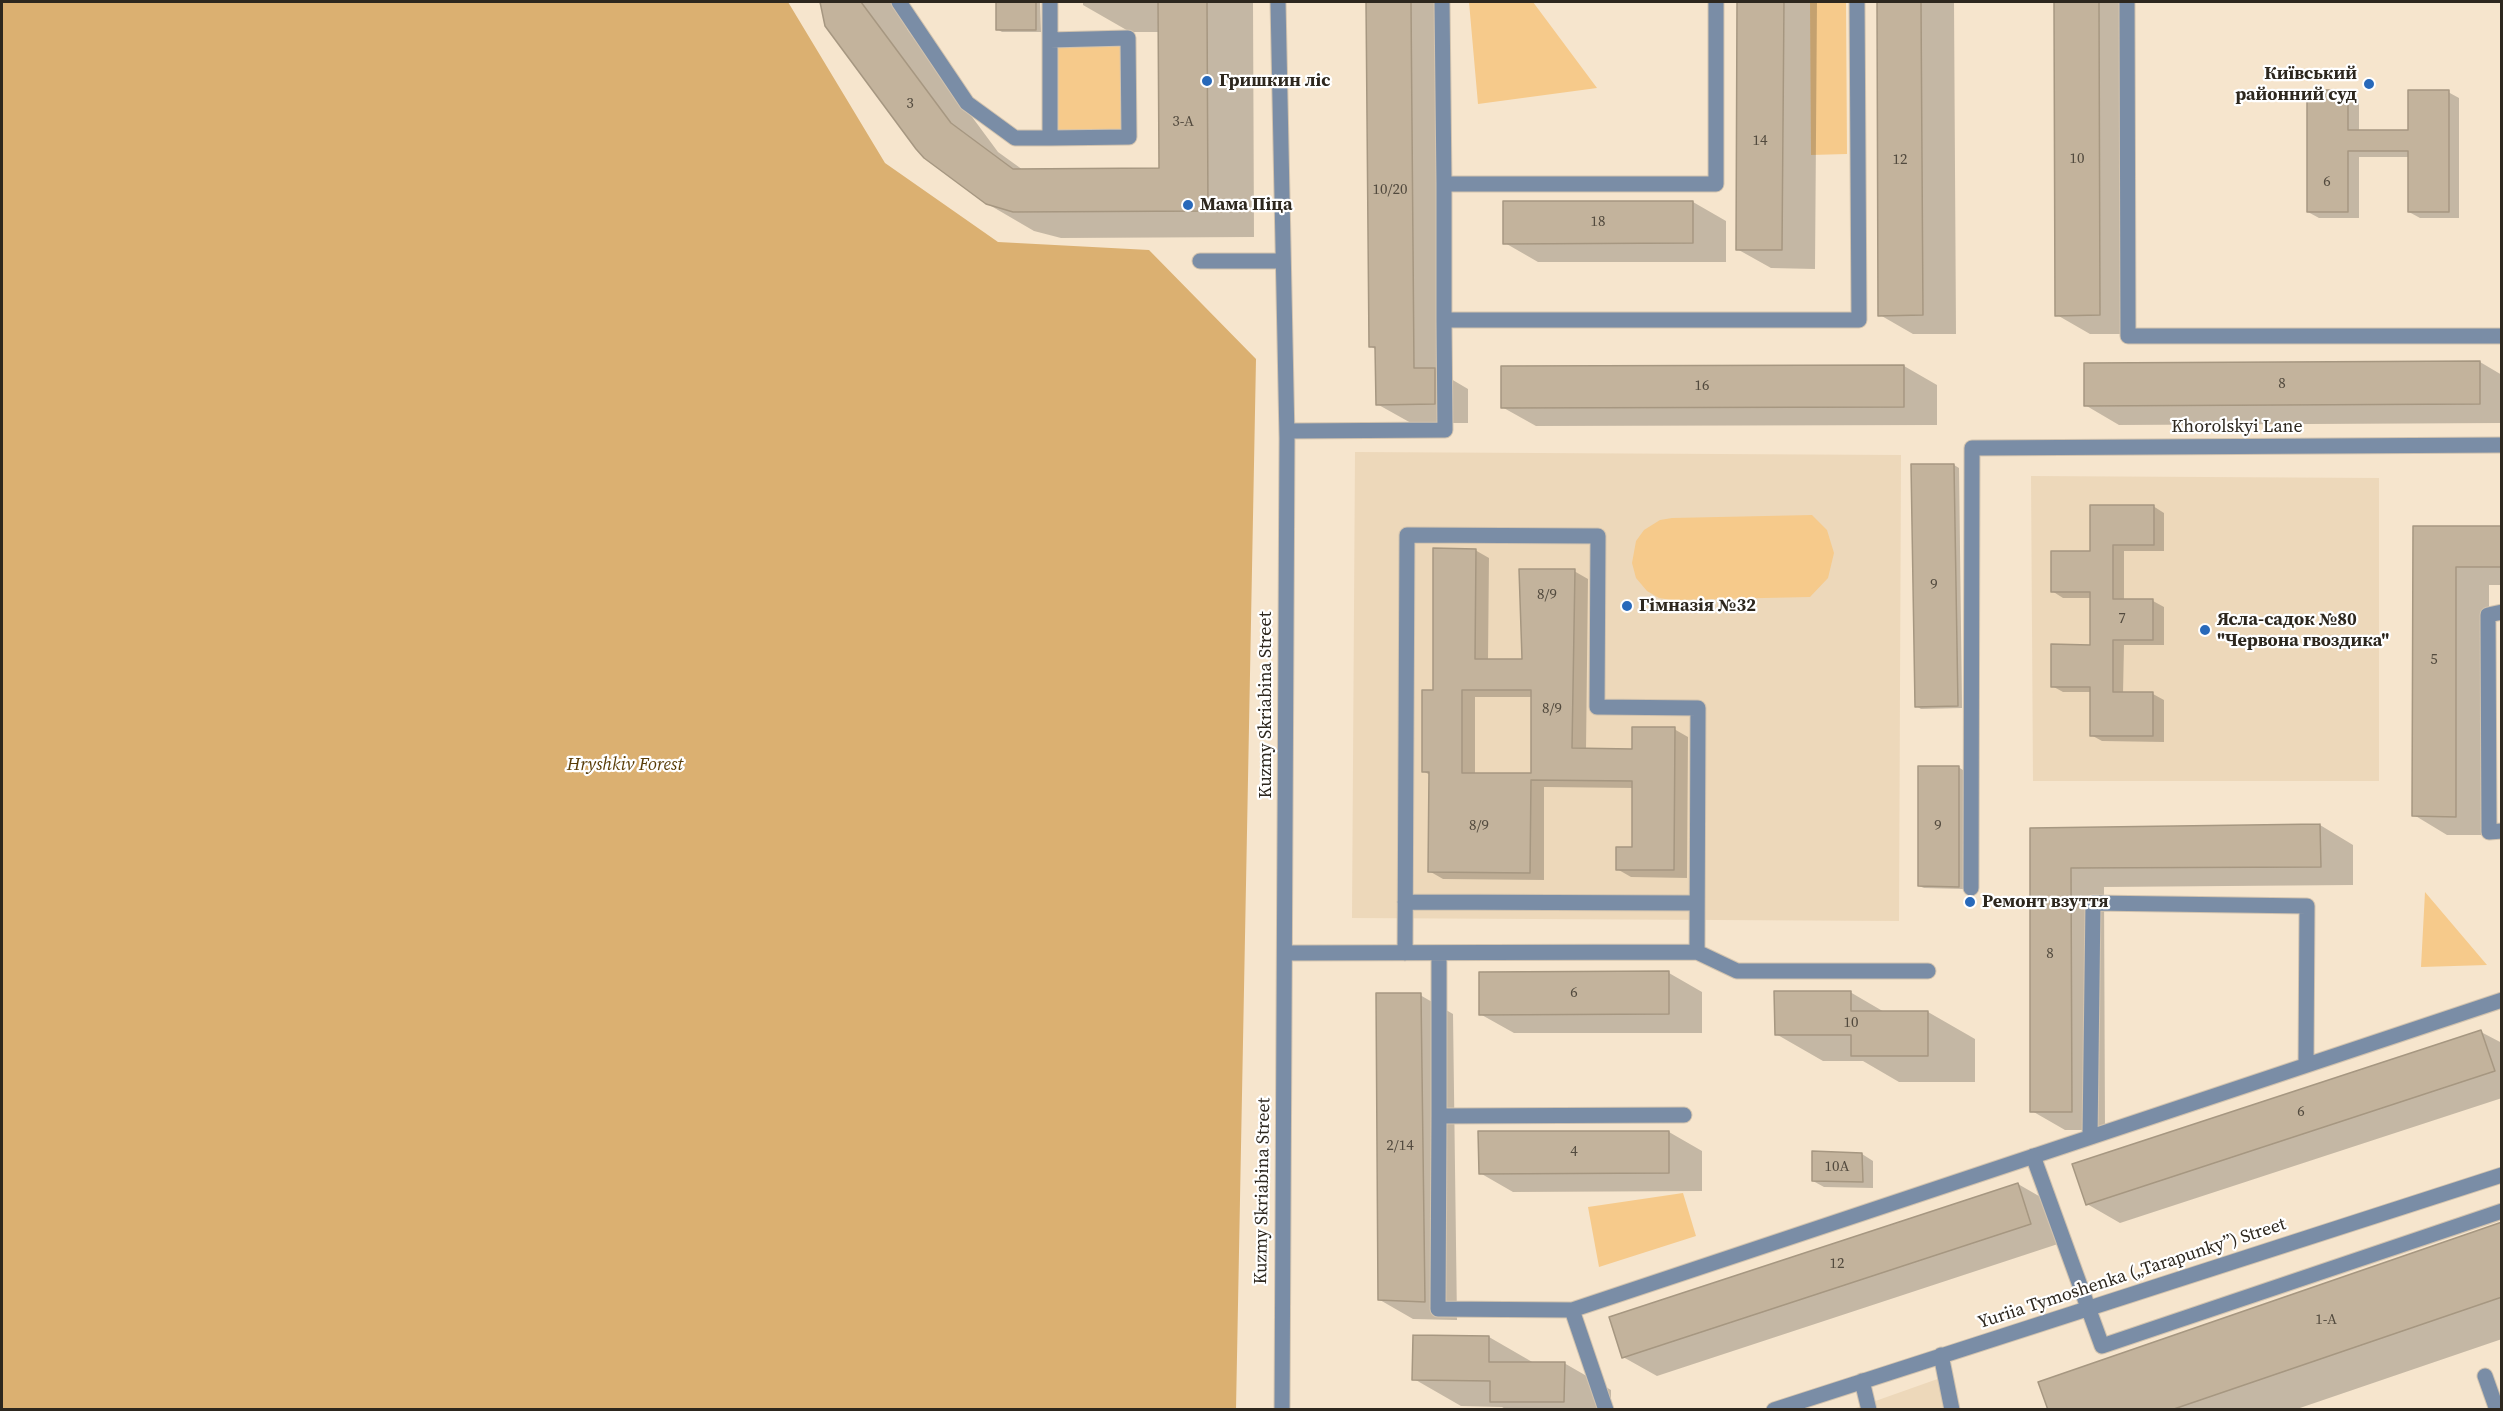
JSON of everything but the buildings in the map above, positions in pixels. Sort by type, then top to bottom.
[{"type":"street","points":[[899,2],[967,103],[1016,138],[1129,137],[1128,38],[1050,40]]},
{"type":"street","points":[[1050,2],[1050,138]]},
{"type":"street","name":"Kuzmy Skriabina Street","points":[[1278,2],[1287,431],[1282,1410]]},
{"type":"street","points":[[1287,431],[1445,430],[1442,2]]},
{"type":"street","points":[[1444,184],[1716,184],[1716,2]]},
{"type":"street","points":[[1444,320],[1859,320],[1857,2]]},
{"type":"street","points":[[2127,2],[2128,336],[2502,336]]},
{"type":"street","points":[[1200,261],[1283,261]]},
{"type":"street","name":"Khorolskyi Lane","points":[[1971,888],[1972,448],[2502,446]]},
{"type":"street","points":[[1405,953],[1407,535],[1598,536],[1597,707],[1698,708],[1697,952]]},
{"type":"street","points":[[2502,612],[2488,615],[2489,832],[2502,831]]},
{"type":"street","points":[[1405,902],[1697,903]]},
{"type":"street","points":[[2090,1137],[2093,903],[2307,906],[2306,1064]]},
{"type":"street","points":[[1285,953],[1697,952],[1737,971],[1928,971]]},
{"type":"street","points":[[1438,953],[1438,1309],[1572,1310],[2502,1000]]},
{"type":"street","points":[[1438,1116],[1684,1115]]},
{"type":"street","points":[[2033,1156],[2102,1346],[2502,1211]]},
{"type":"street","name":"Yuriia Tymoshenka („Tarapunky”) Street","points":[[1774,1410],[1803,1405],[1862,1381],[1941,1355],[2502,1175]]},
{"type":"street","points":[[1572,1310],[1606,1410]]},
{"type":"street","points":[[1941,1355],[1952,1410]]},
{"type":"street","points":[[2485,1376],[2497,1410]]},
{"type":"street","points":[[1862,1381],[1869,1410]]},
{"type":"shaded area","points":[[1469,2],[1533,2],[1597,88],[1478,104]]},
{"type":"shaded area","points":[[1810,2],[1846,2],[1847,154],[1811,155]]},
{"type":"shaded area","points":[[1052,41],[1126,41],[1127,136],[1054,136]]},
{"type":"shaded area","name":"Гімназія №32","points":[[1355,452],[1901,455],[1899,921],[1352,918]]},
{"type":"shaded area","name":"Ясла-садок №80 \"Червона гвоздика\"","points":[[2031,476],[2379,478],[2379,781],[2033,781]]},
{"type":"shaded area","points":[[1812,515],[1827,530],[1834,553],[1828,578],[1810,597],[1671,600],[1659,598],[1647,591],[1636,578],[1632,563],[1636,541],[1644,530],[1660,520]]},
{"type":"shaded area","points":[[2425,892],[2487,965],[2421,967]]},
{"type":"shaded area","points":[[1683,1193],[1696,1236],[1599,1267],[1588,1207]]},
{"type":"shaded area","points":[[1946,1376],[1954,1410],[1850,1410]]},
{"type":"green space","name":"Hryshkiv Forest","points":[[2,2],[788,2],[885,163],[998,242],[1149,250],[1256,359],[1236,1409],[2,1409]]},
{"type":"place","name":"Гришкин ліс","points":[[1207,81]]},
{"type":"place","name":"Київський районний суд","points":[[2369,84]]},
{"type":"place","name":"Мама Піца","points":[[1188,205]]},
{"type":"place","name":"Гімназія №32","points":[[1627,606]]},
{"type":"place","name":"Ясла-садок №80 \"Червона гвоздика\"","points":[[2205,630]]},
{"type":"place","name":"Ремонт взуття","points":[[1970,902]]}]
